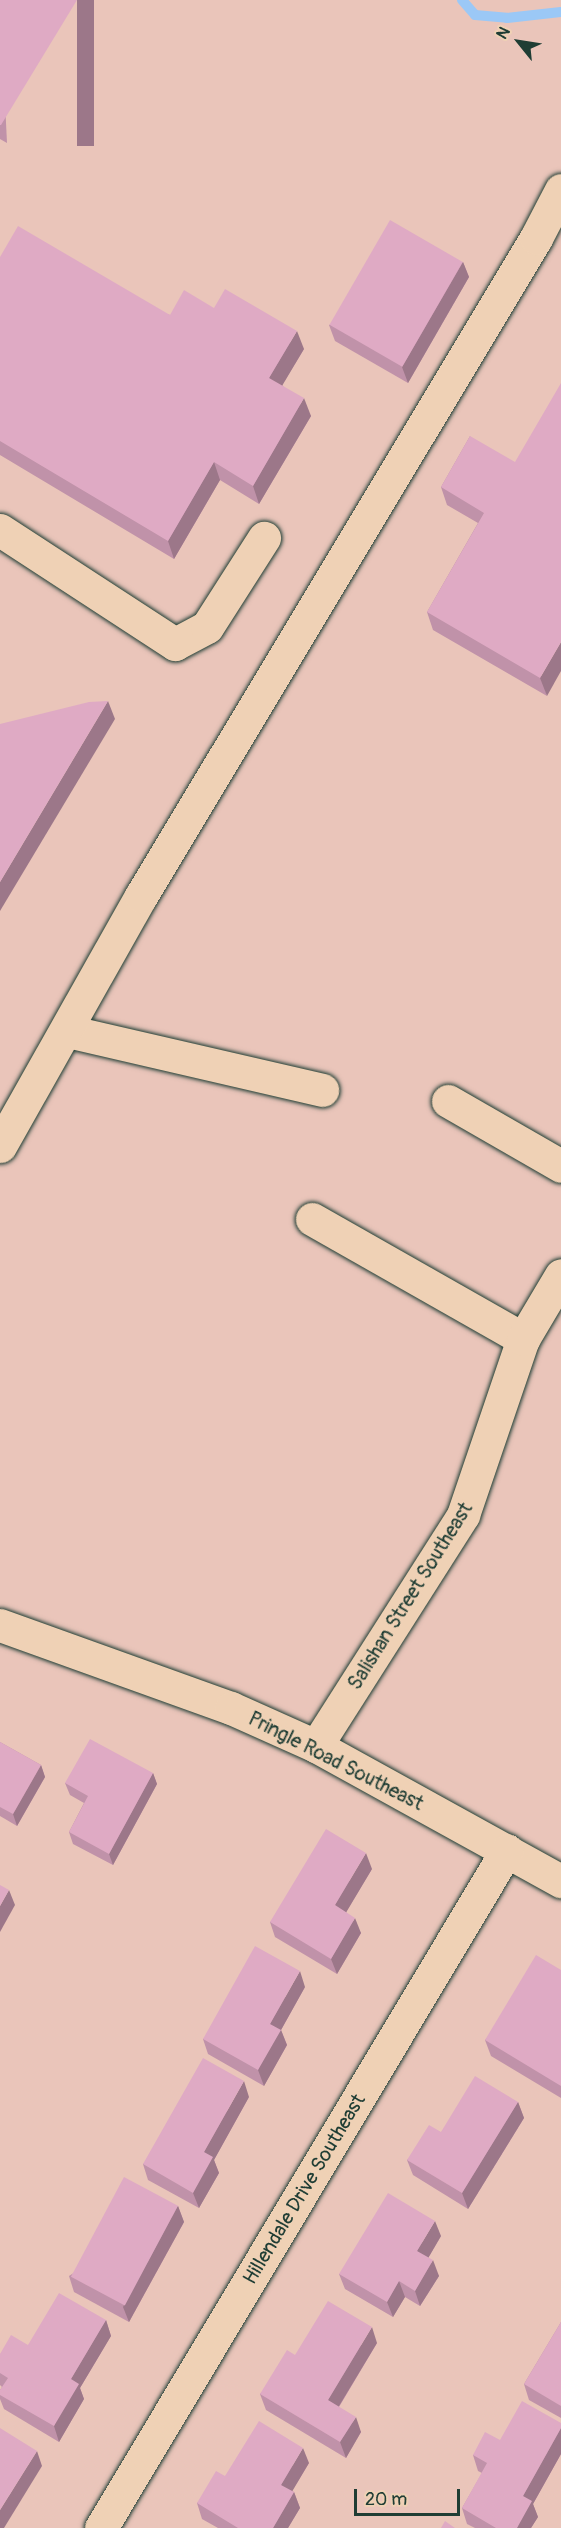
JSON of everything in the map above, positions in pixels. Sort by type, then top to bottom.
[{"type":"street","points":[[0,1146],[67,1031],[141,896],[536,238],[561,190]]},
{"type":"street","points":[[0,530],[175,644],[207,627],[264,538]]},
{"type":"street","points":[[67,1031],[322,1090]]},
{"type":"street","points":[[448,1101],[561,1166]]},
{"type":"street","points":[[312,1219],[523,1339]]},
{"type":"street","name":"Salishan Street Southeast","points":[[316,1746],[463,1515],[523,1339],[561,1275]]},
{"type":"street","name":"Pringle Road Southeast","points":[[0,1625],[231,1708],[316,1746],[561,1881]]},
{"type":"street","name":"Hillendale Drive Southeast","points":[[101,2528],[507,1850]]},
{"type":"building","points":[[0,0],[77,0],[1,125],[0,125]]},
{"type":"building","points":[[390,220],[463,262],[402,367],[330,325]]},
{"type":"building","points":[[18,226],[170,315],[184,290],[214,308],[225,289],[297,331],[269,378],[304,398],[253,486],[214,462],[168,541],[0,441],[0,257]]},
{"type":"building","points":[[561,383],[561,642],[540,678],[427,612],[484,513],[441,487],[470,436],[515,462]]},
{"type":"building","points":[[108,701],[0,882],[0,724],[89,702]]},
{"type":"building","points":[[90,1739],[153,1773],[109,1854],[69,1832],[88,1796],[65,1783]]},
{"type":"building","points":[[0,1742],[41,1765],[13,1814],[0,1807]]},
{"type":"building","points":[[326,1829],[366,1853],[335,1905],[355,1918],[331,1959],[270,1922]]},
{"type":"building","points":[[0,1885],[9,1890],[0,1906]]},
{"type":"building","points":[[255,1946],[300,1971],[270,2024],[281,2030],[258,2070],[203,2039]]},
{"type":"building","points":[[536,1955],[561,1970],[561,2086],[485,2040]]},
{"type":"building","points":[[203,2058],[244,2081],[204,2152],[213,2157],[193,2193],[143,2164]]},
{"type":"building","points":[[475,2076],[518,2102],[462,2193],[407,2160],[429,2125],[441,2132]]},
{"type":"building","points":[[124,2177],[178,2206],[125,2305],[71,2277]]},
{"type":"building","points":[[388,2193],[435,2221],[417,2251],[433,2260],[415,2291],[399,2281],[387,2302],[339,2274]]},
{"type":"building","points":[[59,2293],[106,2320],[71,2379],[79,2384],[54,2426],[0,2395],[0,2390],[8,2378],[0,2373],[0,2354],[11,2335],[28,2345]]},
{"type":"building","points":[[328,2301],[372,2327],[328,2400],[356,2417],[340,2442],[260,2394],[287,2350],[295,2355]]},
{"type":"building","points":[[561,2322],[561,2406],[524,2384]]},
{"type":"building","points":[[522,2401],[561,2423],[561,2428],[523,2496],[532,2501],[517,2528],[496,2528],[462,2508],[487,2463],[473,2455],[485,2432],[500,2440]]},
{"type":"building","points":[[259,2421],[303,2448],[281,2485],[294,2492],[273,2528],[238,2528],[197,2503],[216,2471],[225,2476]]},
{"type":"building","points":[[0,2428],[37,2451],[0,2510]]},
{"type":"building","points":[[445,2521],[455,2528],[441,2528]]},
{"type":"waterway","points":[[462,0],[475,15],[507,18],[561,12]]}]
